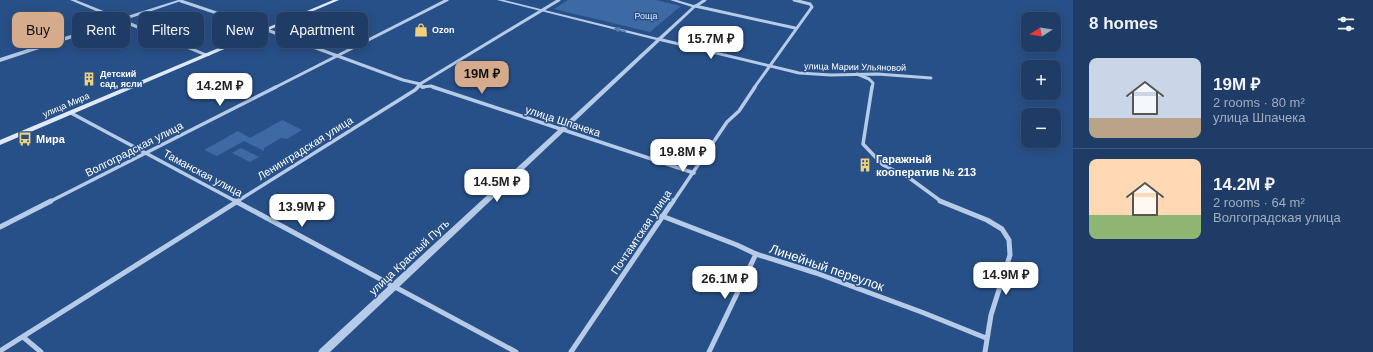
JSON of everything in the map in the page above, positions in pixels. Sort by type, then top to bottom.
[{"type":"main road","name":"улица Мира","points":[[268,30],[337,0]]},
{"type":"main road","name":"улица Мира","points":[[0,143],[224,48]]},
{"type":"street","points":[[72,0],[101,12]]},
{"type":"street","points":[[130,17],[181,0]]},
{"type":"street","name":"улица Шпачека","points":[[181,0],[215,12]]},
{"type":"street","name":"Волгоградская улица","points":[[0,227],[446,0]]},
{"type":"street","name":"улица Марии Ульяновой","points":[[499,0],[809,75],[877,74],[931,78]]},
{"type":"street","name":"Ленинградская улица","points":[[0,351],[415,90],[420,84],[428,81],[559,0]]},
{"type":"street","points":[[672,0],[795,28]]},
{"type":"street","name":"улица Красный Путь","points":[[323,352],[658,39],[695,6],[705,0]]},
{"type":"street","name":"Почтамтская улица","points":[[571,352],[662,216],[694,173],[727,122],[738,111],[768,66],[812,6],[810,4],[794,0]]},
{"type":"street","points":[[130,24],[207,55]]},
{"type":"street","name":"улица Шпачека","points":[[268,30],[404,80],[420,84],[422,87],[431,86],[694,173]]},
{"type":"street","points":[[0,60],[72,36]]},
{"type":"street","points":[[857,74],[872,83],[863,144],[870,153],[883,165],[908,177],[939,201],[987,220],[1002,229],[1009,240],[1010,255],[991,315],[986,338],[985,352]]},
{"type":"street","points":[[428,81],[431,86]]},
{"type":"street","name":"Таманская улица","points":[[71,113],[148,153],[392,287],[516,352]]},
{"type":"street","name":"Линейный переулок","points":[[662,216],[737,245],[756,254],[816,273],[917,310],[986,338]]},
{"type":"street","points":[[709,352],[756,254]]},
{"type":"street","points":[[23,337],[41,352]]},
{"type":"green space","name":"Роща","points":[[568,0],[656,0],[681,6],[650,32],[554,9]]},
{"type":"green space","points":[[282,120],[302,130],[287,139],[281,138],[264,148],[264,151],[244,141],[217,156],[204,150],[238,131],[250,138]]},
{"type":"green space","points":[[241,148],[259,157],[250,162],[232,153]]},
{"type":"place","name":"Ozon","points":[[421,30]]},
{"type":"place","name":"Детский сад, ясли","points":[[89,79]]},
{"type":"place","name":"Мира","points":[[25,139]]},
{"type":"place","name":"Гаражный кооператив № 213","points":[[865,165]]}]
